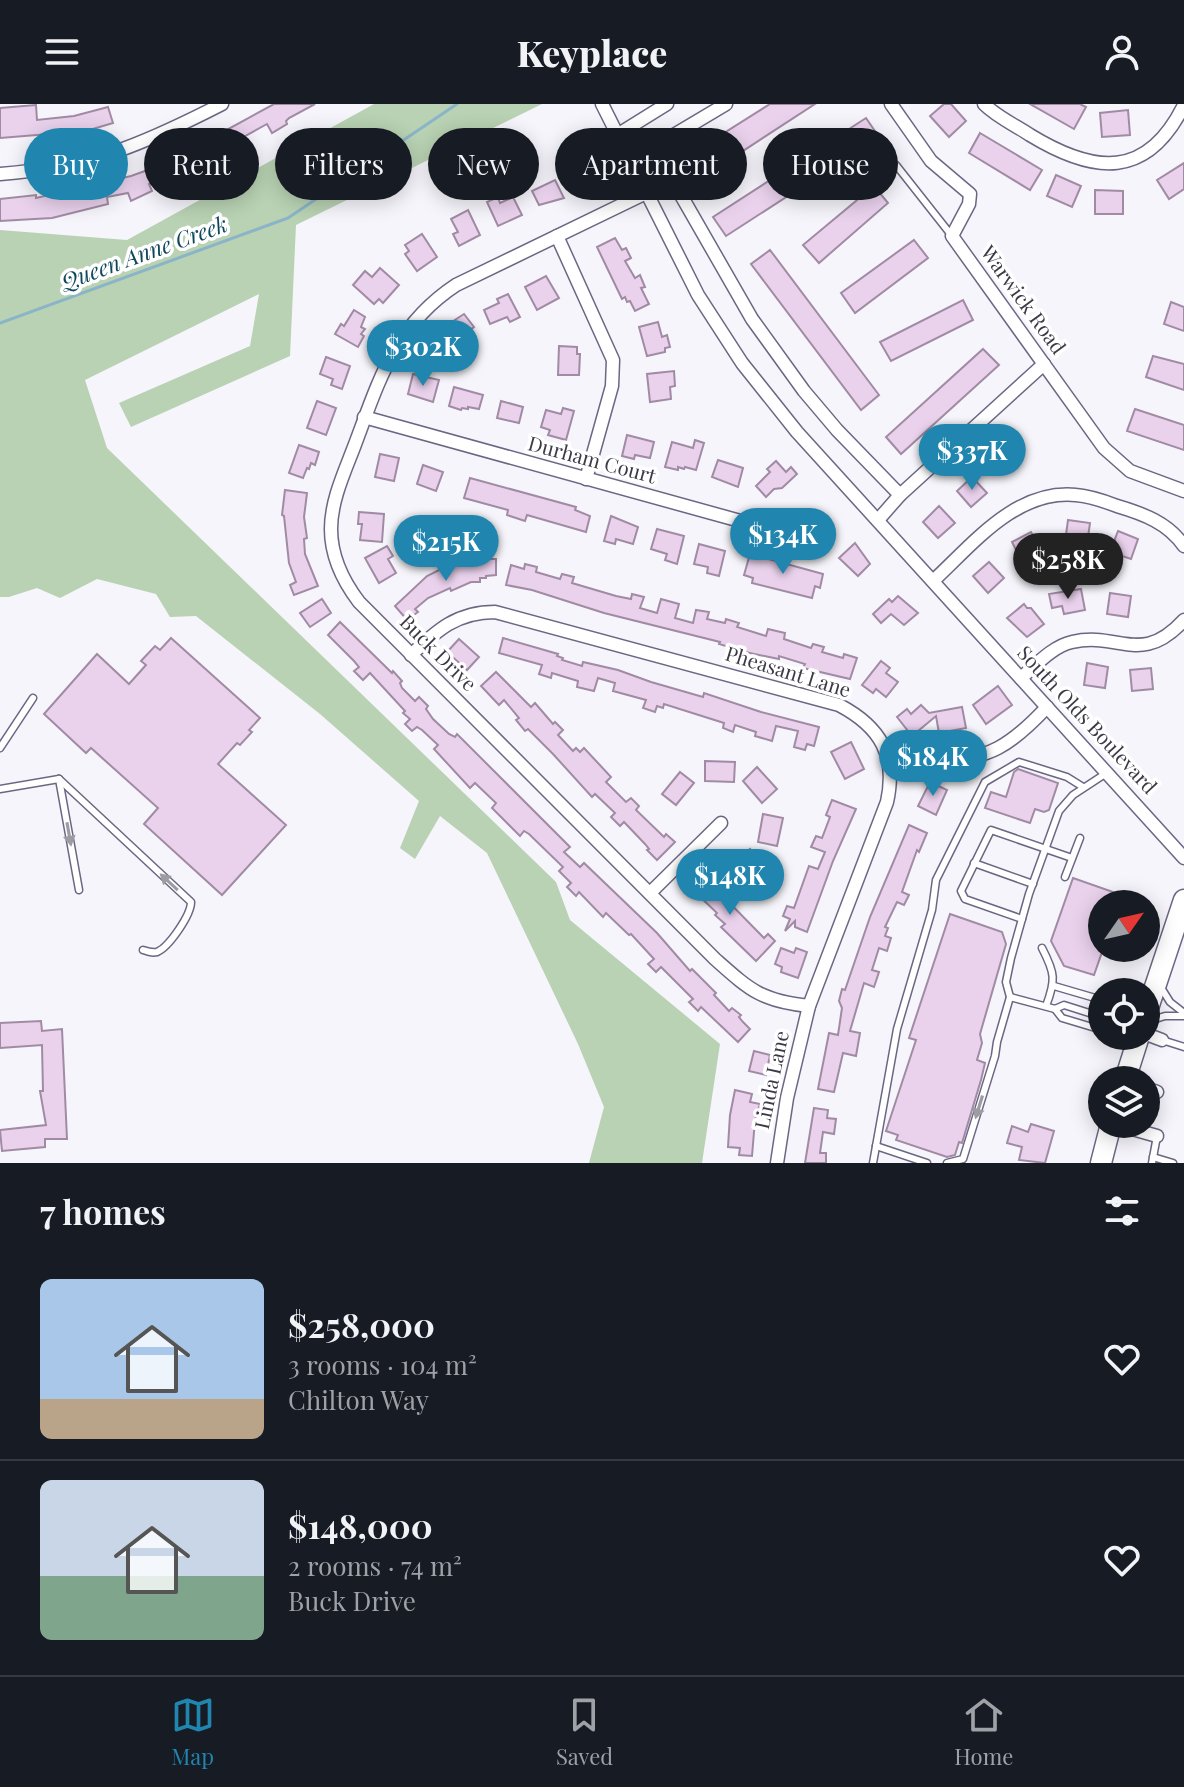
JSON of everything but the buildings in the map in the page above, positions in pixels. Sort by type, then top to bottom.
[{"type":"main road","points":[[1158,978],[1184,900]]},
{"type":"main road","points":[[1101,1163],[1109,1138]]},
{"type":"street","points":[[0,174],[65,167],[110,155],[162,135],[222,104]]},
{"type":"street","name":"South Olds Boulevard","points":[[602,104],[614,128]]},
{"type":"street","points":[[628,128],[667,104]]},
{"type":"street","points":[[726,104],[674,135],[665,150],[674,183],[752,319],[837,430],[900,495]]},
{"type":"street","points":[[891,104],[931,161],[970,194],[969,204],[952,236]]},
{"type":"street","points":[[984,104],[1051,146],[1094,163],[1112,163],[1138,157],[1157,146],[1173,127],[1184,105]]},
{"type":"street","name":"Buck Drive","points":[[632,200],[468,279],[436,298],[419,314],[392,352],[364,417],[336,498],[331,536],[336,562],[348,588],[411,655],[715,959],[743,985],[771,1000],[809,1006]]},
{"type":"street","name":"South Olds Boulevard","points":[[650,200],[698,295],[742,363],[797,432],[1184,858]]},
{"type":"street","points":[[557,236],[613,360],[612,386],[586,479]]},
{"type":"street","name":"Warwick Road","points":[[952,236],[1104,448],[1130,471],[1184,491]]},
{"type":"street","points":[[878,520],[900,495],[1044,364]]},
{"type":"street","name":"Durham Court","points":[[364,417],[762,527],[782,530],[810,520]]},
{"type":"street","points":[[933,581],[1012,510],[1051,495],[1088,496],[1142,514],[1165,526],[1184,546]]},
{"type":"street","name":"Pheasant Lane","points":[[411,655],[446,623],[462,616],[486,612],[512,615],[839,705],[861,717],[878,735],[891,768]]},
{"type":"street","points":[[1021,678],[1069,642],[1084,640],[1143,645],[1166,636],[1184,620]]},
{"type":"street","points":[[809,1006],[887,802],[891,768],[962,758],[996,749],[1025,729],[1047,707]]},
{"type":"street","points":[[650,893],[721,823]]},
{"type":"street","name":"Linda Lane","points":[[777,1163],[787,1098],[809,1006]]},
{"type":"lane","points":[[898,168],[952,236]]},
{"type":"lane","points":[[0,748],[33,698]]},
{"type":"lane","points":[[873,1163],[897,1029],[932,910],[936,880],[985,782],[1019,762],[1067,777],[1083,787]]},
{"type":"lane","points":[[947,1163],[963,1159],[1010,997],[1006,976],[1033,884],[1062,805],[1108,772]]},
{"type":"lane","points":[[0,789],[59,779]]},
{"type":"lane","points":[[59,779],[79,890]]},
{"type":"lane","points":[[59,779],[191,902],[191,912],[160,951],[153,953],[143,950]]},
{"type":"lane","points":[[1022,919],[965,899],[961,891],[991,830],[1072,858]]},
{"type":"lane","points":[[1065,877],[1080,838]]},
{"type":"lane","points":[[974,863],[1033,884]]},
{"type":"lane","points":[[1042,948],[1053,970],[1054,986],[1046,1006]]},
{"type":"lane","points":[[1160,985],[1170,1002],[1184,1015]]},
{"type":"lane","points":[[1054,986],[1088,996]]},
{"type":"lane","points":[[1010,997],[1055,1009],[1062,1018],[1088,1026]]},
{"type":"lane","points":[[1055,1009],[1064,1005],[1088,1013]]},
{"type":"lane","points":[[1160,1017],[1184,1015]]},
{"type":"lane","points":[[1162,1040],[1184,1047]]},
{"type":"lane","points":[[1157,1138],[1152,1160],[1173,1163]]},
{"type":"lane","points":[[876,1146],[927,1163]]},
{"type":"green space","points":[[374,104],[542,104],[493,128],[428,128],[428,160],[412,168],[412,128],[330,128]]},
{"type":"green space","points":[[275,159],[275,200],[347,200],[296,225],[290,356],[131,427],[119,403],[250,346],[259,294],[85,380],[107,448],[556,882],[570,920],[720,1044],[702,1163],[589,1163],[604,1107],[578,1044],[487,853],[440,816],[415,859],[400,848],[419,801],[320,714],[196,616],[170,617],[156,594],[97,579],[60,598],[37,588],[0,597],[0,230],[127,240],[200,200],[259,200],[259,167]]},
{"type":"waterway","name":"Queen Anne Creek","points":[[0,323],[288,218],[457,104]]}]
